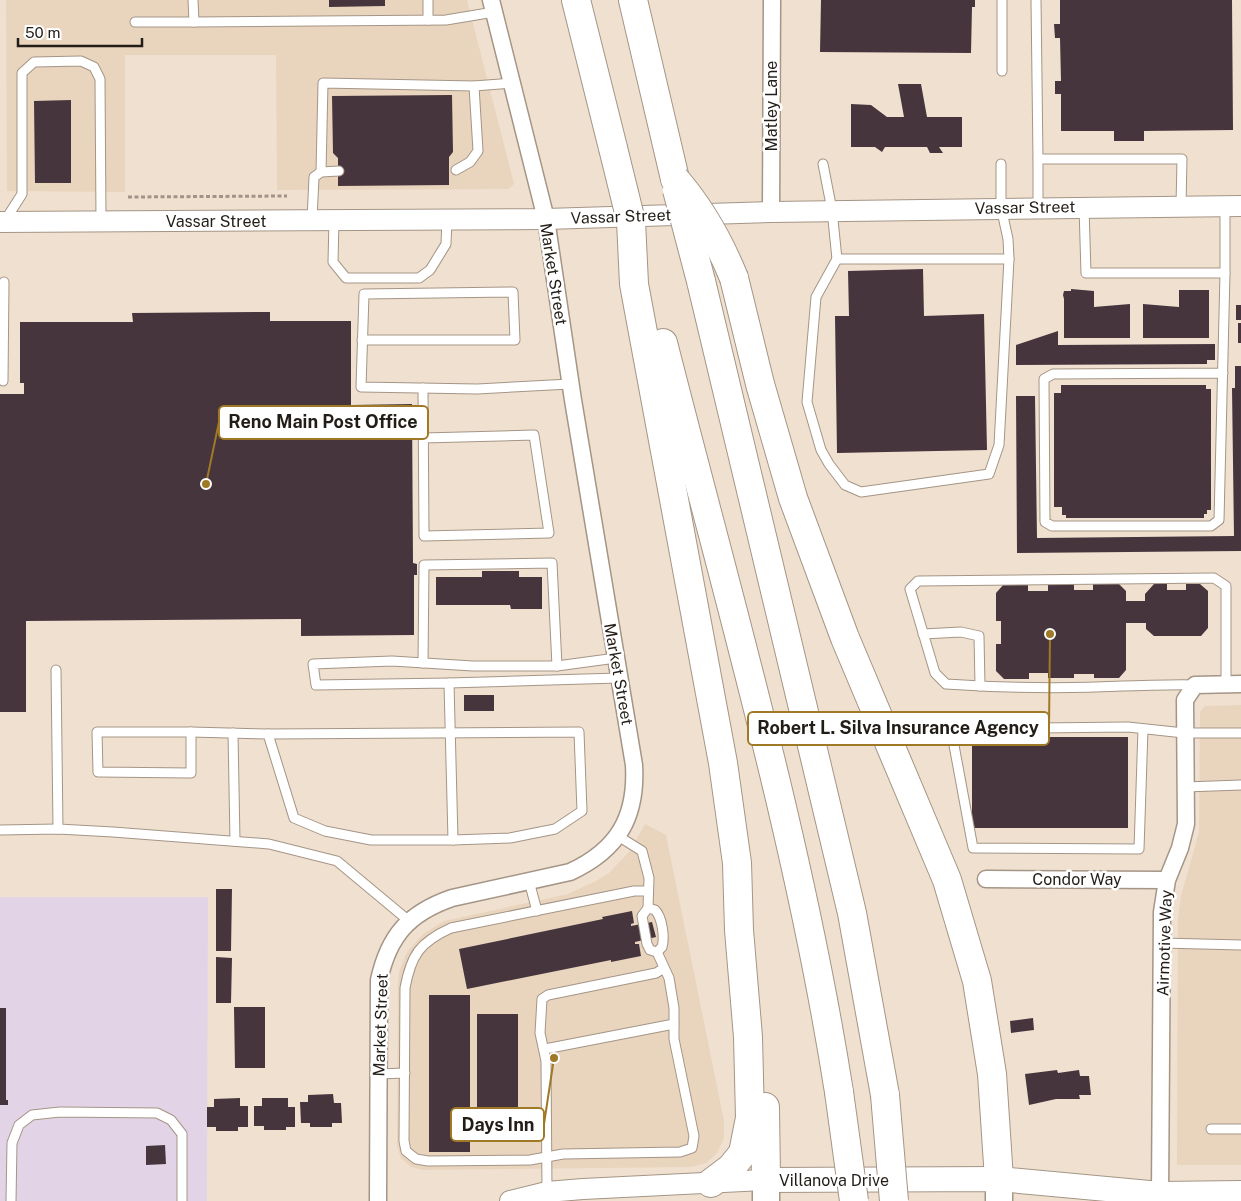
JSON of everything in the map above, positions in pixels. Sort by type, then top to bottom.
[{"type":"highway","points":[[576,0],[631,221],[724,763],[737,863],[739,930],[748,1037],[750,1118],[743,1152],[731,1168],[711,1184]]},
{"type":"highway","points":[[633,0],[850,905],[885,1095],[894,1201]]},
{"type":"highway","points":[[675,179],[690,197],[714,234],[734,278],[760,384],[793,498],[849,647],[947,880],[978,981],[992,1074],[999,1190]]},
{"type":"highway","points":[[641,283],[800,882],[824,1000],[854,1201]]},
{"type":"highway","points":[[737,863],[752,922],[760,1004],[764,1057],[766,1190]]},
{"type":"main road","name":"Villanova Drive","points":[[766,1190],[999,1190],[1150,1197],[1241,1193]]},
{"type":"street","name":"Matley Lane","points":[[771,212],[772,0]]},
{"type":"street","name":"Market Street","points":[[378,1201],[379,980],[383,961],[392,942],[409,921],[433,905],[452,898],[570,872],[588,864],[618,836],[632,805],[635,785],[616,658],[570,384],[546,219],[493,6]]},
{"type":"street","name":"Vassar Street","points":[[2,222],[546,219],[832,210],[1233,206]]},
{"type":"street","points":[[1195,685],[1233,684]]},
{"type":"street","name":"Airmotive Way","points":[[1150,1197],[1162,912],[1167,880],[1183,839],[1186,824],[1185,700],[1195,685]]},
{"type":"street","name":"Condor Way","points":[[986,879],[1167,880]]},
{"type":"street","name":"Villanova Drive","points":[[503,1201],[547,1192],[711,1184],[766,1190]]},
{"type":"lane","points":[[193,0],[194,22]]},
{"type":"lane","points":[[428,0],[428,20]]},
{"type":"lane","points":[[1002,0],[1002,71]]},
{"type":"lane","points":[[1036,0],[1038,208]]},
{"type":"lane","points":[[135,22],[446,20],[493,6]]},
{"type":"lane","points":[[2,222],[22,194],[22,73],[34,62],[81,61],[94,67],[100,80],[101,221]]},
{"type":"lane","points":[[321,172],[322,83],[474,86],[512,83]]},
{"type":"lane","points":[[456,170],[470,162],[478,151],[474,86]]},
{"type":"lane","points":[[1038,159],[1182,160],[1181,206]]},
{"type":"lane","points":[[823,164],[832,210],[837,259],[816,296],[807,402],[821,450],[829,464],[845,485],[861,492],[989,474],[999,446],[1009,259],[1008,239],[1001,208],[1001,164]]},
{"type":"lane","points":[[312,220],[312,184],[314,177],[321,172],[339,171]]},
{"type":"lane","points":[[1223,373],[1053,374],[1044,379],[1045,522],[1052,526],[1211,526],[1219,520],[1223,373],[1225,272],[1233,206]]},
{"type":"lane","points":[[1084,207],[1086,273],[1225,272]]},
{"type":"lane","points":[[334,220],[333,262],[346,278],[419,278],[430,270],[446,244],[448,219]]},
{"type":"lane","points":[[837,259],[1009,259]]},
{"type":"lane","points":[[3,381],[4,282]]},
{"type":"lane","points":[[362,340],[515,340],[513,292],[364,294],[362,340],[361,387],[477,389],[570,384]]},
{"type":"lane","points":[[423,388],[423,438],[424,536],[549,533],[534,435],[423,438]]},
{"type":"lane","points":[[423,663],[424,565],[552,563],[557,666]]},
{"type":"lane","points":[[1195,685],[980,686],[946,684],[935,673],[910,589],[918,581],[1214,578],[1226,586],[1233,684]]},
{"type":"lane","points":[[923,634],[962,632],[979,636],[980,686]]},
{"type":"lane","points":[[616,658],[557,666],[473,666],[392,661],[313,664],[316,685],[619,678]]},
{"type":"lane","points":[[56,670],[58,829]]},
{"type":"lane","points":[[449,683],[453,840]]},
{"type":"lane","points":[[1143,729],[1139,849],[973,848],[951,729],[1143,729],[1184,733],[1241,733]]},
{"type":"lane","points":[[191,732],[191,773],[98,772],[96,732],[191,732],[268,734],[579,732],[582,811],[555,829],[510,838],[372,840],[325,831],[294,818],[268,734]]},
{"type":"lane","points":[[233,733],[235,842]]},
{"type":"lane","points":[[1185,787],[1241,785]]},
{"type":"lane","points":[[0,830],[58,829],[269,844],[338,861],[409,921]]},
{"type":"lane","points":[[618,836],[642,851],[649,878],[648,908],[642,916],[647,944],[650,950],[657,952]]},
{"type":"lane","points":[[529,881],[537,911]]},
{"type":"lane","points":[[648,891],[634,891],[451,928],[433,936],[417,951],[409,968],[405,988],[404,1141],[406,1152],[416,1159],[530,1160],[563,1154],[680,1152],[692,1148],[694,1136],[674,1040],[669,978],[657,952]]},
{"type":"lane","points":[[648,908],[655,910],[659,915],[664,944],[657,952]]},
{"type":"lane","points":[[1162,943],[1241,944]]},
{"type":"lane","points":[[547,1192],[545,1049],[540,1033],[542,1000],[548,995],[656,973],[664,968]]},
{"type":"lane","points":[[545,1049],[674,1024]]},
{"type":"lane","points":[[378,1074],[405,1073]]},
{"type":"lane","points":[[11,1201],[12,1144],[19,1125],[32,1115],[60,1112],[157,1113],[171,1120],[182,1134],[182,1201]]},
{"type":"lane","points":[[1211,1129],[1241,1129]]},
{"type":"path","points":[[128,197],[287,196]]},
{"type":"shaded area","points":[[6,0],[467,0],[514,184],[508,189],[277,190],[276,55],[125,55],[125,192],[7,191]]},
{"type":"shaded area","points":[[1241,705],[1241,1165],[1177,1165],[1178,918],[1181,896],[1199,832],[1200,712],[1205,706]]},
{"type":"shaded area","points":[[645,824],[666,835],[724,1121],[724,1138],[717,1153],[706,1163],[691,1167],[423,1170],[411,1167],[401,1158],[397,1146],[398,983],[399,972],[407,952],[423,934],[444,921],[568,894],[596,881],[609,873],[630,851]]},
{"type":"shaded area","points":[[0,897],[208,897],[207,1201],[0,1201]]},
{"type":"building","points":[[329,0],[385,0],[385,6],[329,7]]},
{"type":"building","points":[[821,0],[975,0],[975,7],[972,7],[971,53],[820,52]]},
{"type":"building","points":[[1060,0],[1232,0],[1233,130],[1144,131],[1144,141],[1114,141],[1114,131],[1061,131],[1061,94],[1055,94],[1055,81],[1061,81],[1060,38],[1055,38],[1054,24],[1060,24]]},
{"type":"building","points":[[898,84],[921,84],[927,117],[962,117],[962,147],[939,147],[943,153],[930,153],[927,147],[885,147],[882,152],[875,147],[851,147],[851,104],[871,105],[887,117],[904,117]]},
{"type":"building","points":[[452,95],[453,152],[449,157],[449,185],[338,186],[338,158],[333,153],[332,96]]},
{"type":"building","points":[[71,100],[71,183],[35,183],[34,101]]},
{"type":"building","points":[[923,269],[924,316],[984,314],[987,450],[837,453],[835,316],[849,316],[848,271]]},
{"type":"building","points":[[1071,289],[1094,291],[1094,307],[1130,304],[1130,338],[1064,338],[1063,295],[1064,291],[1071,291]]},
{"type":"building","points":[[1179,290],[1209,290],[1209,338],[1143,338],[1143,304],[1179,307]]},
{"type":"building","points":[[1236,305],[1241,305],[1241,320],[1236,320]]},
{"type":"building","points":[[270,312],[270,321],[351,321],[351,405],[412,404],[413,563],[417,564],[417,575],[414,575],[414,635],[301,636],[301,619],[26,621],[26,712],[0,712],[0,394],[24,394],[24,383],[20,383],[20,322],[133,322],[132,313]]},
{"type":"building","points":[[1238,323],[1241,323],[1241,343],[1238,343]]},
{"type":"building","points":[[1058,331],[1058,345],[1215,344],[1215,360],[1207,360],[1207,364],[1016,365],[1016,345]]},
{"type":"building","points":[[1235,366],[1241,366],[1241,551],[1017,553],[1016,396],[1035,396],[1037,538],[1234,536],[1232,388],[1235,388]]},
{"type":"building","points":[[1061,385],[1206,385],[1206,389],[1211,389],[1211,510],[1207,510],[1204,518],[1066,518],[1066,515],[1062,515],[1062,507],[1054,507],[1054,393],[1061,393]]},
{"type":"building","points":[[482,571],[519,571],[519,577],[542,577],[542,609],[511,609],[510,605],[436,605],[436,577],[482,577]]},
{"type":"building","points":[[1004,584],[1028,584],[1028,591],[1048,591],[1048,584],[1074,584],[1074,590],[1093,590],[1093,584],[1119,584],[1126,591],[1126,601],[1145,601],[1145,594],[1154,584],[1167,584],[1167,590],[1186,590],[1186,584],[1200,584],[1208,591],[1208,628],[1201,636],[1154,636],[1146,629],[1146,623],[1126,623],[1126,670],[1119,678],[1094,678],[1094,674],[1074,674],[1074,678],[1048,678],[1048,673],[1029,673],[1029,679],[1004,679],[996,671],[996,644],[1001,644],[1001,621],[996,621],[996,593]]},
{"type":"building","points":[[464,695],[494,695],[494,711],[464,711]]},
{"type":"building","points":[[972,737],[1128,737],[1128,828],[972,828]]},
{"type":"building","points":[[216,889],[232,889],[231,951],[216,951]]},
{"type":"building","points":[[632,911],[634,923],[631,926],[652,922],[656,937],[635,942],[635,944],[639,944],[641,956],[611,962],[611,960],[467,989],[459,949],[603,919],[602,917]]},
{"type":"building","points":[[216,957],[232,958],[231,1003],[216,1003]]},
{"type":"building","points":[[429,995],[470,995],[470,1152],[429,1152]]},
{"type":"building","points":[[234,1007],[265,1007],[265,1068],[235,1068]]},
{"type":"building","points":[[0,1008],[6,1008],[6,1100],[8,1100],[8,1105],[0,1105]]},
{"type":"building","points":[[477,1014],[518,1014],[518,1137],[477,1136]]},
{"type":"building","points":[[1033,1018],[1034,1030],[1011,1033],[1010,1021]]},
{"type":"building","points":[[1057,1070],[1058,1073],[1079,1070],[1080,1076],[1089,1076],[1091,1095],[1079,1095],[1080,1099],[1056,1099],[1029,1105],[1025,1074]]},
{"type":"building","points":[[333,1094],[334,1103],[341,1103],[342,1123],[332,1123],[332,1127],[310,1127],[310,1123],[301,1123],[300,1102],[308,1102],[308,1095]]},
{"type":"building","points":[[240,1098],[240,1106],[248,1106],[248,1127],[238,1127],[238,1131],[216,1131],[216,1127],[207,1127],[207,1107],[214,1107],[214,1099]]},
{"type":"building","points":[[262,1098],[288,1098],[288,1107],[295,1107],[295,1127],[286,1127],[286,1130],[264,1130],[264,1126],[254,1126],[254,1106],[262,1106]]},
{"type":"building","points":[[165,1145],[166,1164],[146,1165],[146,1146]]},
{"type":"place","name":"Reno Main Post Office","points":[[206,484]]},
{"type":"place","name":"Robert L. Silva Insurance Agency","points":[[1050,634]]},
{"type":"place","name":"Days Inn","points":[[554,1058]]}]
